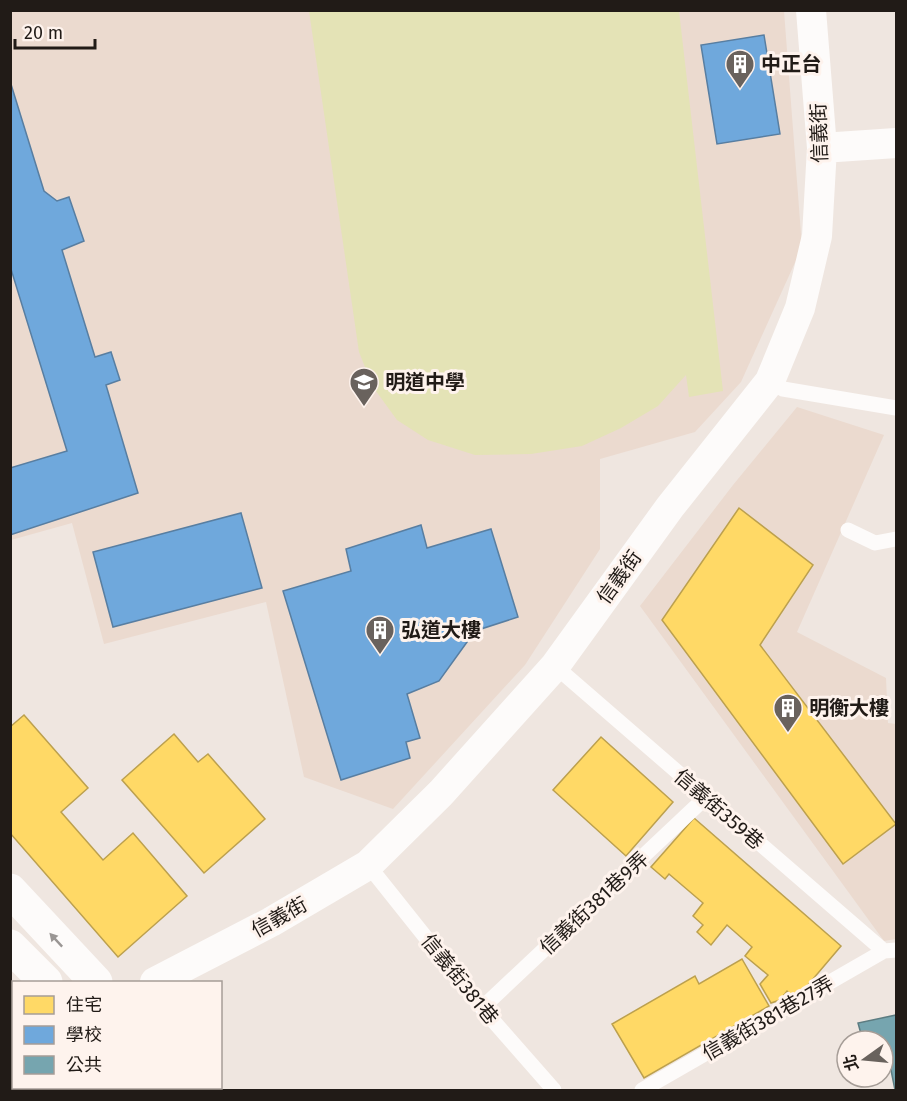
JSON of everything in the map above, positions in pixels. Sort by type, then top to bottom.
[{"type":"main road","points":[[10,890],[95,981]]},
{"type":"main road","points":[[10,946],[45,981]]},
{"type":"street","name":"信義街","points":[[156,981],[271,922],[368,864],[441,793],[555,666],[670,507],[770,381],[800,308],[817,236],[822,148],[811,10]]},
{"type":"street","points":[[822,148],[897,143]]},
{"type":"lane","points":[[770,381],[783,389],[897,408]]},
{"type":"lane","points":[[848,530],[875,543],[897,539]]},
{"type":"lane","name":"信義街359巷","points":[[555,666],[705,798],[890,950]]},
{"type":"lane","name":"信義街381巷9弄","points":[[482,1008],[705,798]]},
{"type":"lane","name":"信義街381巷","points":[[368,864],[482,1008],[554,1090]]},
{"type":"lane","name":"信義街381巷27弄","points":[[642,1090],[890,950]]},
{"type":"shaded area","name":"明道中學","points":[[11,11],[784,11],[802,247],[741,382],[695,432],[600,459],[600,549],[525,665],[393,809],[304,777],[266,602],[104,644],[72,523],[11,540]]},
{"type":"shaded area","points":[[797,407],[884,435],[797,632],[886,678],[888,723],[896,724],[896,939],[884,941],[640,606],[733,485]]},
{"type":"green space","points":[[309,11],[679,11],[723,391],[689,397],[686,375],[658,406],[621,428],[582,446],[531,454],[475,455],[428,440],[397,420],[373,387],[359,352]]},
{"type":"building: 住宅","name":"明衡大樓","points":[[739,508],[813,565],[760,645],[896,824],[843,864],[662,620]]},
{"type":"building: 住宅","points":[[24,715],[88,788],[61,812],[103,860],[133,833],[187,896],[118,957],[10,833],[10,727]]},
{"type":"building: 住宅","points":[[174,734],[198,762],[208,754],[265,819],[204,873],[122,780]]},
{"type":"building: 住宅","points":[[601,737],[673,802],[626,856],[553,790]]},
{"type":"building: 住宅","points":[[694,818],[841,946],[796,999],[787,991],[780,1000],[771,1003],[760,984],[768,975],[745,956],[752,947],[727,925],[711,945],[697,932],[703,925],[693,916],[703,903],[669,874],[665,879],[651,867]]},
{"type":"building: 住宅","points":[[742,959],[769,1006],[644,1078],[612,1024],[695,976],[699,984]]},
{"type":"building: 住宅","points":[[88,1089],[90,1090],[10,1090]]},
{"type":"building: 學校","name":"中正台","points":[[764,35],[780,134],[717,144],[701,45]]},
{"type":"building: 學校","points":[[10,81],[44,191],[57,201],[69,197],[84,241],[62,250],[95,357],[111,352],[120,380],[106,385],[138,493],[10,535],[10,468],[67,451],[10,266]]},
{"type":"building: 學校","points":[[241,513],[262,588],[113,627],[93,552]]},
{"type":"building: 學校","name":"弘道大樓","points":[[421,525],[427,548],[491,529],[518,617],[475,631],[439,681],[407,694],[420,738],[406,742],[410,758],[341,780],[283,591],[351,571],[346,549]]},
{"type":"building: 公共","points":[[896,1015],[896,1090],[895,1029],[860,1029],[858,1023]]},
{"type":"place","name":"中正台","points":[[740,90]]},
{"type":"place","name":"明道中學","points":[[364,408]]},
{"type":"place","name":"弘道大樓","points":[[380,656]]},
{"type":"place","name":"明衡大樓","points":[[788,734]]}]
